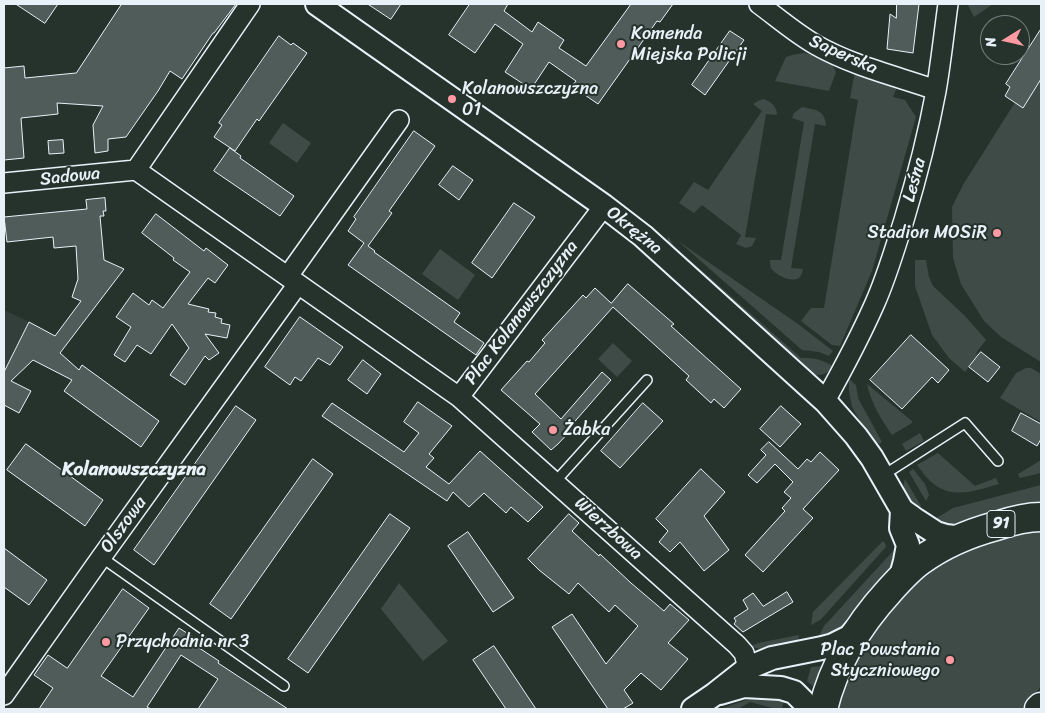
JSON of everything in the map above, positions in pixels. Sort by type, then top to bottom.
[{"type":"main road","name":"91","points":[[823,709],[839,662],[862,623],[900,580],[920,561],[947,545],[980,530],[1014,520],[1041,517]]},
{"type":"street","points":[[136,170],[250,4]]},
{"type":"street","name":"Okrężna","points":[[317,4],[604,206],[643,236],[825,401],[856,436],[872,458],[902,510],[936,533],[963,538]]},
{"type":"street","name":"Saperska","points":[[759,4],[816,45],[844,59],[936,90]]},
{"type":"street","name":"Leśna","points":[[825,401],[861,334],[888,270],[926,138],[936,90],[948,4]]},
{"type":"street","points":[[293,280],[399,120]]},
{"type":"street","name":"Sadowa","points":[[4,183],[136,170]]},
{"type":"street","name":"Plac Kolanowszczyzna","points":[[136,170],[458,397],[604,206]]},
{"type":"street","name":"Olszowa","points":[[4,695],[293,280]]},
{"type":"street","name":"Wierzbowa","points":[[458,397],[736,645],[744,653],[748,668]]},
{"type":"street","name":"Okrężna","points":[[900,580],[908,545],[902,528],[902,510]]},
{"type":"street","points":[[693,709],[748,668],[772,658],[833,645],[849,637],[862,623]]},
{"type":"street","points":[[715,694],[744,686],[781,688],[794,692],[810,709]]},
{"type":"lane","points":[[555,482],[647,380]]},
{"type":"lane","points":[[882,476],[965,423],[998,461]]},
{"type":"lane","points":[[101,557],[284,686]]},
{"type":"shaded area","points":[[993,4],[974,17],[968,5]]},
{"type":"shaded area","points":[[804,53],[819,56],[830,62],[833,66],[836,72],[829,91],[775,81],[786,57]]},
{"type":"shaded area","name":"Stadion MOSiR","points":[[1041,61],[1041,362],[1001,337],[984,321],[961,284],[953,258],[952,207],[963,185]]},
{"type":"shaded area","points":[[855,71],[897,87],[893,97],[905,100],[916,117],[872,271],[840,346],[832,345],[801,321],[811,308],[824,308],[858,100],[850,98]]},
{"type":"shaded area","points":[[764,99],[773,105],[777,115],[766,114],[745,237],[756,238],[752,246],[746,248],[736,244],[741,235],[702,205],[694,213],[679,203],[694,182],[708,190],[762,111],[753,104]]},
{"type":"shaded area","points":[[802,107],[822,114],[826,126],[815,124],[791,268],[803,269],[800,277],[793,280],[784,278],[776,273],[771,268],[770,260],[781,260],[804,122],[792,118],[794,113]]},
{"type":"shaded area","points":[[283,123],[311,143],[297,163],[269,143]]},
{"type":"shaded area","points":[[668,236],[674,246],[801,358],[818,359],[834,367],[822,374],[808,373],[670,248]]},
{"type":"shaded area","points":[[678,241],[798,324],[833,351],[829,356],[819,352],[802,350]]},
{"type":"shaded area","points":[[440,249],[475,275],[458,300],[422,274]]},
{"type":"shaded area","points":[[915,260],[926,260],[929,277],[933,286],[965,316],[986,340],[976,353],[978,355],[965,372],[949,358],[932,335],[915,286]]},
{"type":"shaded area","points":[[4,310],[29,322],[4,371]]},
{"type":"shaded area","points":[[613,343],[632,361],[617,377],[598,359]]},
{"type":"shaded area","points":[[1026,368],[1031,368],[1041,374],[1041,422],[1000,398],[1016,373]]},
{"type":"shaded area","points":[[849,379],[856,385],[858,398],[882,442],[879,444],[872,442],[852,407]]},
{"type":"shaded area","points":[[867,384],[912,421],[912,423],[892,435],[877,411]]},
{"type":"shaded area","points":[[920,433],[924,441],[906,451],[902,444]]},
{"type":"shaded area","points":[[938,453],[975,486],[996,478],[999,484],[961,492],[947,491],[936,486],[917,465]]},
{"type":"shaded area","points":[[1041,460],[1041,473],[1020,478],[1018,474]]},
{"type":"shaded area","points":[[913,469],[925,484],[929,495],[926,501],[909,472]]},
{"type":"shaded area","points":[[905,479],[921,506],[915,511],[905,492]]},
{"type":"shaded area","points":[[1041,485],[1041,505],[960,526],[944,526],[930,522],[953,508]]},
{"type":"shaded area","points":[[1041,528],[1041,686],[1024,709],[834,709],[852,659],[902,592],[942,562],[992,538]]},
{"type":"shaded area","points":[[883,541],[886,545],[885,548],[824,616],[811,625],[813,612]]},
{"type":"shaded area","points":[[895,549],[893,564],[889,571],[841,633],[818,638],[824,626]]},
{"type":"shaded area","points":[[399,583],[448,641],[423,661],[381,609]]},
{"type":"shaded area","points":[[799,635],[797,647],[767,650],[751,646],[758,643]]},
{"type":"shaded area","points":[[824,666],[816,689],[807,681],[811,667]]},
{"type":"shaded area","points":[[785,696],[782,709],[750,702],[738,709],[720,709],[755,697]]},
{"type":"building","points":[[16,4],[58,4],[45,23]]},
{"type":"building","points":[[122,4],[236,4],[213,33],[182,79],[170,71],[126,137],[108,139],[108,151],[95,153],[93,125],[103,106],[57,103],[58,114],[21,118],[24,158],[4,160],[4,68],[24,66],[25,78],[76,73]]},
{"type":"building","points":[[368,4],[401,4],[391,19]]},
{"type":"building","points":[[470,4],[508,4],[504,11],[532,32],[538,22],[564,40],[559,48],[586,66],[631,4],[673,4],[660,22],[657,21],[598,104],[572,86],[576,81],[549,62],[531,89],[505,72],[523,44],[495,24],[475,53],[449,35]]},
{"type":"building","points":[[897,4],[919,4],[913,53],[887,49],[890,14],[896,18]]},
{"type":"building","points":[[1041,29],[1041,79],[1023,108],[1005,96],[1010,87],[1006,84],[1018,65],[1030,65],[1030,46]]},
{"type":"building","points":[[730,31],[744,40],[705,95],[692,85]]},
{"type":"building","points":[[279,36],[307,53],[259,121],[257,119],[235,151],[214,137],[222,125],[219,123]]},
{"type":"building","points":[[414,131],[435,146],[389,211],[392,213],[368,246],[460,313],[454,322],[484,343],[476,355],[348,265],[364,243],[348,231],[356,219],[354,217]]},
{"type":"building","points":[[63,140],[64,153],[49,154],[48,141]]},
{"type":"building","points":[[230,148],[241,156],[240,158],[294,196],[280,216],[214,171]]},
{"type":"building","points":[[453,166],[473,180],[459,200],[439,185]]},
{"type":"building","points":[[105,198],[106,211],[103,211],[104,216],[100,216],[104,260],[124,269],[60,353],[79,370],[82,365],[159,421],[141,447],[64,391],[72,380],[33,360],[11,381],[31,391],[19,413],[4,405],[4,372],[29,322],[55,336],[81,301],[72,297],[78,279],[76,246],[54,248],[53,237],[7,242],[4,217],[87,209],[86,200]]},
{"type":"building","points":[[514,203],[535,217],[492,278],[472,263]]},
{"type":"building","points":[[156,214],[204,251],[206,248],[228,265],[215,283],[208,278],[188,304],[209,309],[208,312],[216,313],[215,317],[222,319],[221,323],[230,325],[227,338],[205,334],[219,353],[209,360],[205,356],[185,385],[170,375],[189,348],[172,324],[151,354],[137,345],[125,362],[114,355],[131,327],[116,317],[133,293],[149,305],[152,300],[163,308],[190,272],[142,233]]},
{"type":"building","points":[[628,284],[674,324],[671,326],[741,389],[724,408],[714,399],[711,403],[686,380],[689,376],[613,307],[535,394],[561,419],[602,372],[611,380],[570,427],[572,429],[551,450],[532,432],[540,424],[501,390],[527,361],[529,362],[545,343],[542,340],[583,295],[586,298],[595,288],[611,303]]},
{"type":"building","points":[[300,317],[343,347],[330,365],[318,358],[301,381],[295,377],[290,385],[265,367]]},
{"type":"building","points":[[911,335],[949,370],[938,383],[932,377],[902,409],[870,380]]},
{"type":"building","points":[[981,352],[1000,367],[988,382],[969,367]]},
{"type":"building","points":[[363,360],[381,374],[367,394],[348,380]]},
{"type":"building","points":[[418,402],[452,426],[429,454],[434,458],[426,467],[449,484],[480,451],[543,507],[528,522],[511,507],[506,513],[484,493],[469,507],[453,492],[447,501],[322,416],[332,403],[404,452],[419,433],[404,422]]},
{"type":"building","points":[[643,403],[663,421],[620,468],[601,451]]},
{"type":"building","points":[[236,406],[256,420],[154,565],[134,550]]},
{"type":"building","points":[[781,406],[801,424],[780,447],[760,429]]},
{"type":"building","points":[[1021,413],[1041,424],[1041,439],[1037,446],[1012,431]]},
{"type":"building","points":[[769,442],[798,469],[807,459],[811,462],[820,452],[839,470],[803,509],[813,518],[763,572],[745,555],[785,511],[782,508],[791,498],[784,492],[793,482],[775,464],[757,483],[748,475],[766,455],[761,450]]},
{"type":"building","points":[[26,444],[103,500],[85,526],[7,470]]},
{"type":"building","points":[[313,459],[333,474],[231,619],[210,604]]},
{"type":"building","points":[[701,469],[725,492],[704,516],[729,550],[704,571],[680,542],[670,552],[659,542],[668,531],[656,519]]},
{"type":"building","points":[[390,514],[410,528],[308,673],[288,659]]},
{"type":"building","points":[[569,514],[579,523],[572,531],[599,556],[600,554],[664,611],[670,604],[689,620],[668,643],[688,659],[661,690],[641,673],[624,690],[633,703],[623,709],[608,709],[552,627],[572,614],[606,664],[638,626],[615,605],[609,612],[578,583],[569,594],[528,559]]},
{"type":"building","points":[[468,532],[514,598],[493,612],[448,546]]},
{"type":"building","points":[[4,548],[47,580],[29,605],[4,587]]},
{"type":"building","points":[[123,589],[149,608],[101,676],[133,697],[179,628],[193,637],[190,642],[219,661],[218,663],[288,709],[198,709],[218,679],[181,655],[147,707],[151,709],[39,709],[53,688],[34,675],[48,655],[67,668]]},
{"type":"building","points":[[787,592],[793,602],[743,632],[734,624],[736,621],[734,618],[748,609],[743,600],[753,593],[763,606]]},
{"type":"building","points":[[494,646],[536,709],[506,709],[473,660]]},
{"type":"place","name":"Komenda Miejska Policji","points":[[621,44]]},
{"type":"place","name":"Kolanowszczyzna 01","points":[[452,99]]},
{"type":"place","name":"Stadion MOSiR","points":[[997,233]]},
{"type":"place","name":"Żabka","points":[[553,430]]},
{"type":"place","name":"Przychodnia nr 3","points":[[106,642]]},
{"type":"place","name":"Plac Powstania Styczniowego","points":[[950,660]]},
{"type":"district","name":"Kolanowszczyzna","points":[[134,470]]}]
